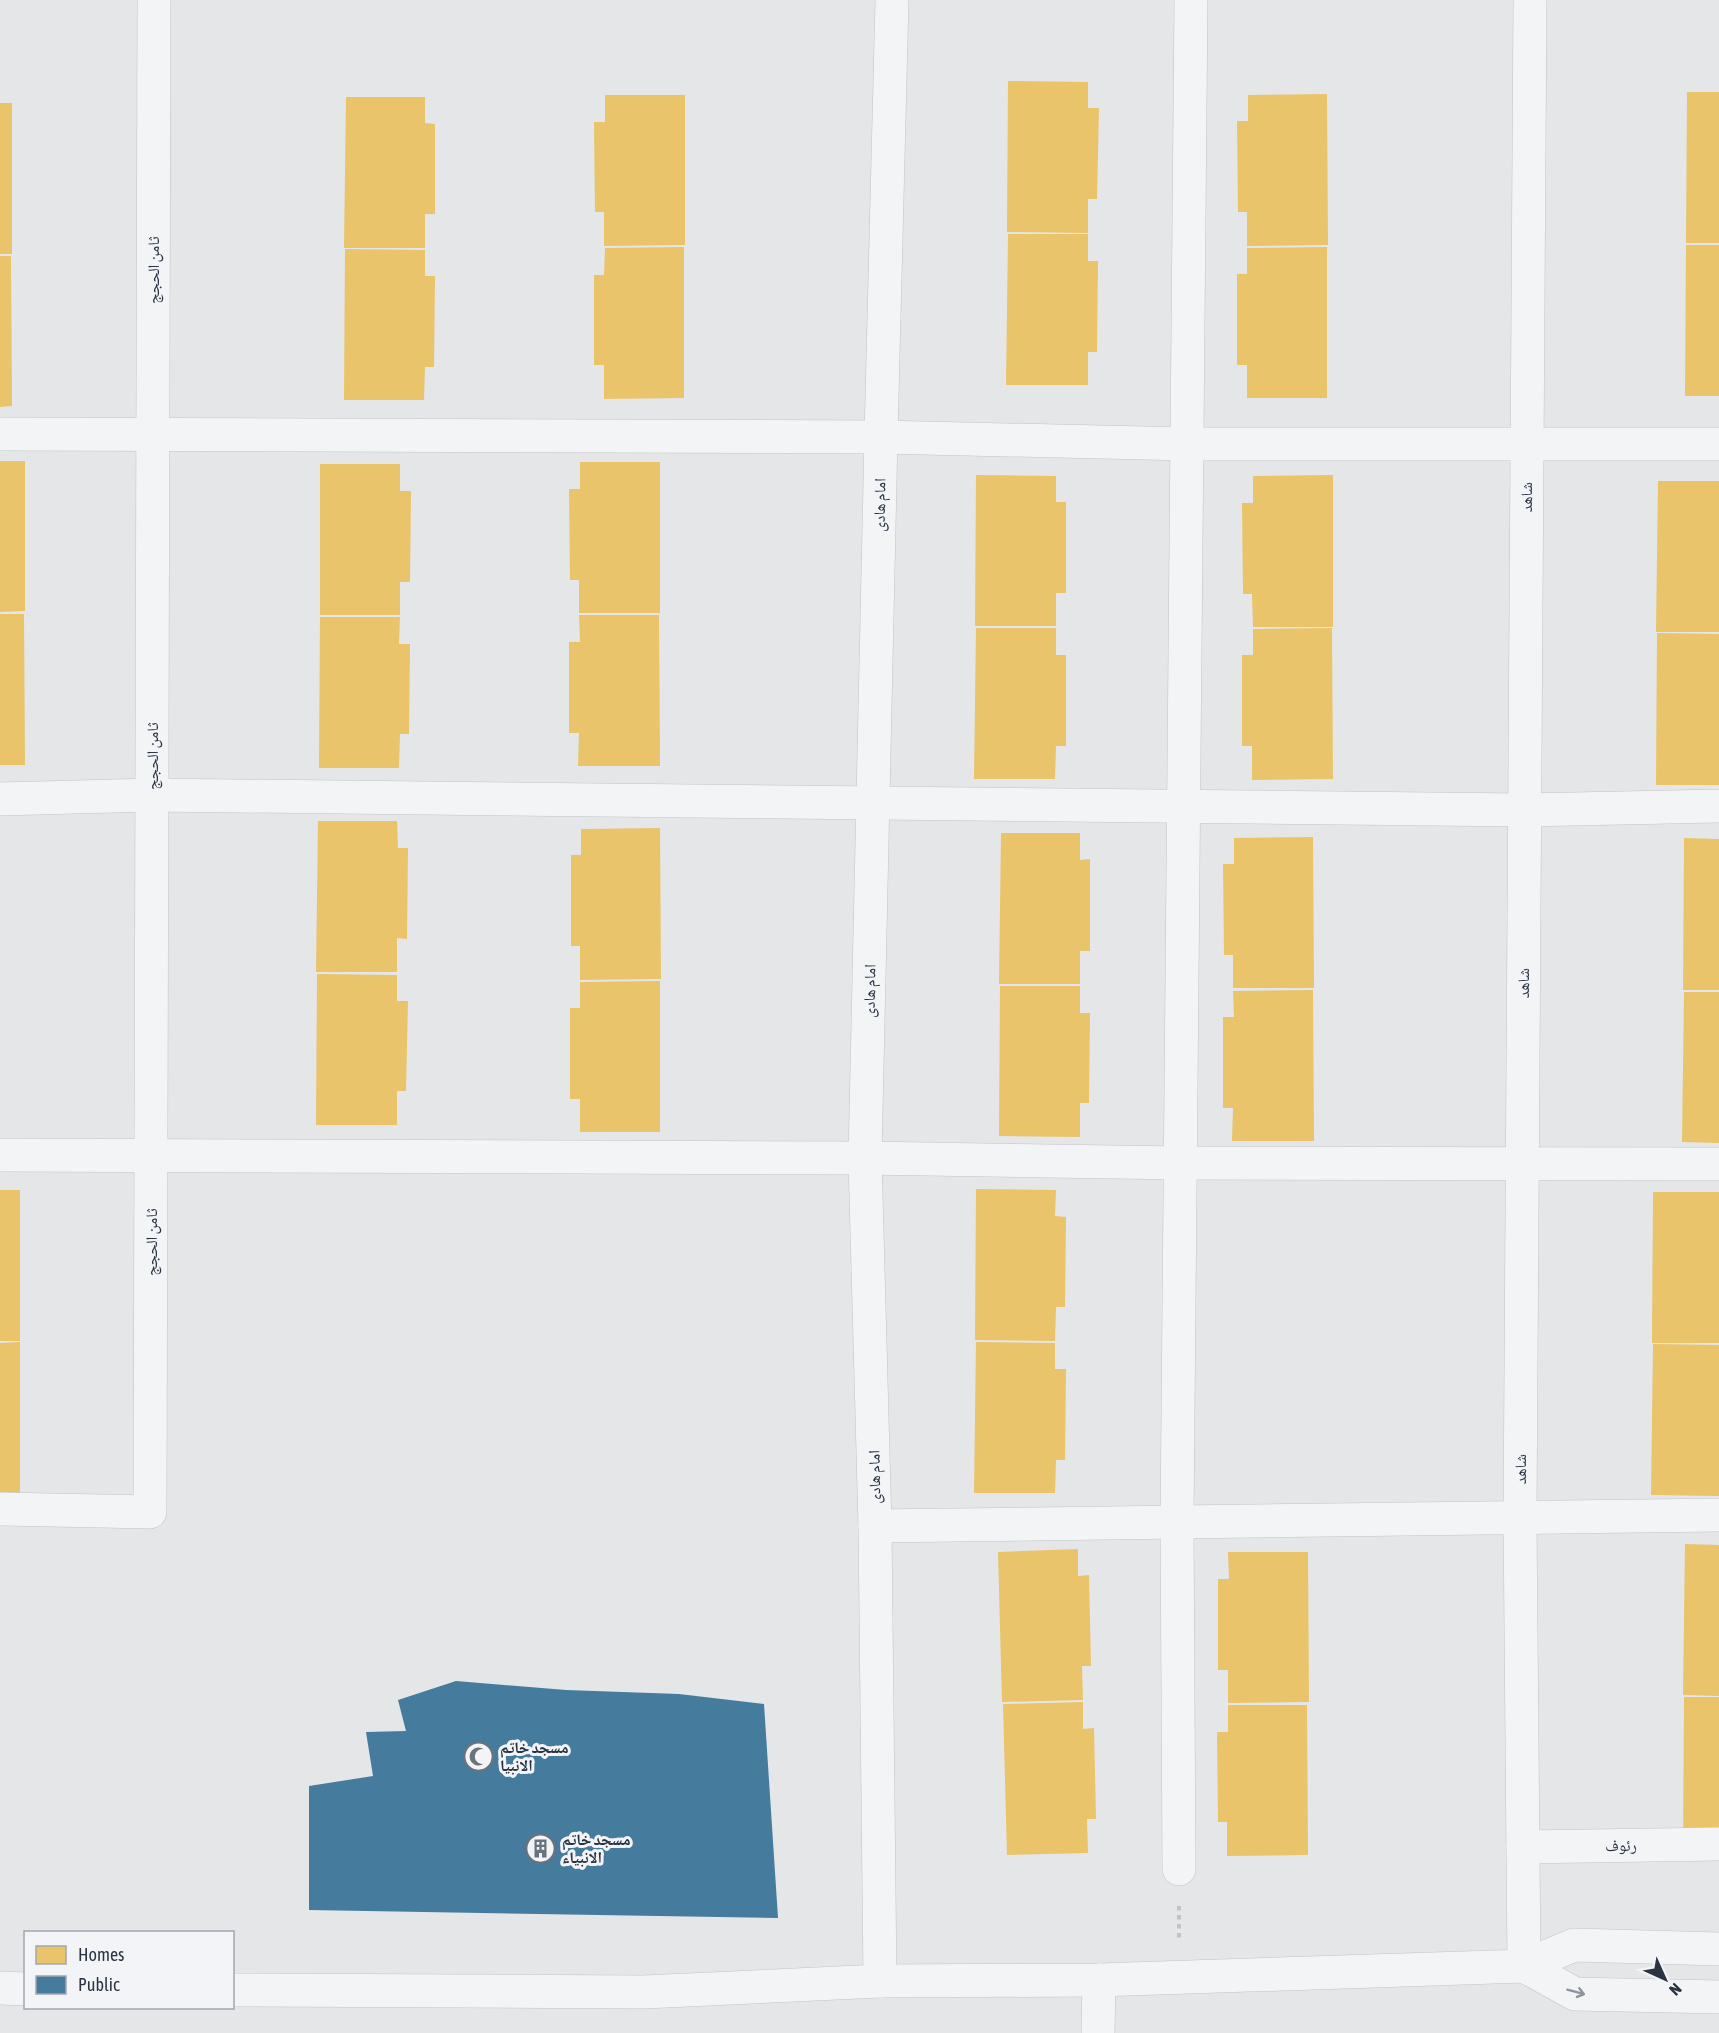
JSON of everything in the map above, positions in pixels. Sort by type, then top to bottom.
[{"type":"street","name":"ثامن الحجج","points":[[0,1509],[150,1512],[154,0]]},
{"type":"street","name":"امام هادی","points":[[880,1982],[875,1526],[865,1158],[892,0]]},
{"type":"street","points":[[1179,1869],[1177,1522],[1191,0]]},
{"type":"street","name":"شاهد","points":[[1524,1966],[1520,1518],[1530,0]]},
{"type":"street","points":[[0,434],[881,437],[1187,444],[1719,444]]},
{"type":"street","points":[[0,799],[152,795],[1524,810],[1719,806]]},
{"type":"street","points":[[0,1155],[865,1158],[1180,1163],[1719,1164]]},
{"type":"street","points":[[875,1526],[1719,1515]]},
{"type":"street","name":"رئوف","points":[[1523,1847],[1719,1844]]},
{"type":"street","points":[[234,1990],[644,1992],[880,1982],[1099,1980],[1524,1966],[1574,1945],[1719,1949]]},
{"type":"street","points":[[1524,1966],[1575,1994],[1719,1996]]},
{"type":"street","points":[[1098,2033],[1099,1980]]},
{"type":"street","points":[[0,1988],[24,1989]]},
{"type":"path","points":[[1179,1869],[1179,1977]]},
{"type":"building: Homes","points":[[1008,81],[1088,82],[1088,108],[1099,108],[1097,199],[1088,199],[1088,233],[1007,232]]},
{"type":"building: Homes","points":[[1687,92],[1719,92],[1719,243],[1686,243]]},
{"type":"building: Homes","points":[[1327,94],[1328,245],[1247,246],[1247,212],[1238,212],[1237,121],[1248,121],[1248,95]]},
{"type":"building: Homes","points":[[605,95],[685,95],[685,245],[604,246],[604,212],[595,212],[594,122],[605,122]]},
{"type":"building: Homes","points":[[346,97],[425,97],[425,123],[435,124],[435,214],[425,214],[425,248],[344,248]]},
{"type":"building: Homes","points":[[0,103],[12,103],[12,254],[0,254]]},
{"type":"building: Homes","points":[[1008,234],[1088,234],[1088,261],[1098,261],[1097,352],[1088,352],[1088,385],[1006,385]]},
{"type":"building: Homes","points":[[1686,245],[1719,245],[1719,396],[1685,396]]},
{"type":"building: Homes","points":[[684,247],[684,398],[604,399],[604,365],[594,365],[594,275],[604,275],[605,248]]},
{"type":"building: Homes","points":[[1327,247],[1327,398],[1247,398],[1247,365],[1237,365],[1237,274],[1247,274],[1247,248]]},
{"type":"building: Homes","points":[[345,249],[425,250],[425,276],[435,276],[434,367],[425,367],[424,400],[344,400]]},
{"type":"building: Homes","points":[[0,256],[11,256],[12,406],[0,407]]},
{"type":"building: Homes","points":[[0,461],[25,461],[25,611],[0,612]]},
{"type":"building: Homes","points":[[580,462],[660,462],[660,613],[579,613],[579,580],[570,580],[569,489],[580,489]]},
{"type":"building: Homes","points":[[320,464],[400,464],[400,491],[411,491],[410,582],[400,582],[400,615],[320,615]]},
{"type":"building: Homes","points":[[976,475],[1056,476],[1056,502],[1066,502],[1066,593],[1056,593],[1056,626],[975,626]]},
{"type":"building: Homes","points":[[1333,475],[1333,627],[1253,627],[1252,594],[1243,594],[1242,503],[1253,503],[1253,476]]},
{"type":"building: Homes","points":[[1658,481],[1719,481],[1719,632],[1656,632]]},
{"type":"building: Homes","points":[[0,614],[24,614],[25,765],[0,765]]},
{"type":"building: Homes","points":[[579,615],[659,615],[660,766],[578,766],[579,733],[569,733],[569,642],[580,642]]},
{"type":"building: Homes","points":[[320,617],[400,617],[399,644],[410,644],[409,734],[400,734],[399,768],[319,768]]},
{"type":"building: Homes","points":[[976,628],[1056,628],[1056,655],[1066,655],[1066,746],[1056,746],[1055,779],[974,779]]},
{"type":"building: Homes","points":[[1332,628],[1333,779],[1252,780],[1252,746],[1242,746],[1242,655],[1253,655],[1253,629]]},
{"type":"building: Homes","points":[[1657,633],[1719,634],[1719,785],[1656,785]]},
{"type":"building: Homes","points":[[318,821],[397,821],[398,848],[408,848],[407,939],[397,938],[397,972],[316,972]]},
{"type":"building: Homes","points":[[660,828],[661,979],[580,980],[580,946],[571,946],[571,855],[581,855],[581,829]]},
{"type":"building: Homes","points":[[1001,833],[1080,833],[1080,860],[1090,859],[1090,951],[1080,951],[1080,984],[999,984]]},
{"type":"building: Homes","points":[[1313,837],[1314,988],[1233,988],[1233,955],[1224,955],[1223,864],[1234,864],[1234,838]]},
{"type":"building: Homes","points":[[1684,838],[1719,839],[1719,990],[1683,990]]},
{"type":"building: Homes","points":[[317,974],[397,975],[397,1001],[408,1001],[406,1091],[397,1091],[397,1125],[316,1125]]},
{"type":"building: Homes","points":[[660,981],[660,1132],[580,1132],[580,1099],[570,1099],[570,1008],[580,1008],[580,982]]},
{"type":"building: Homes","points":[[1000,986],[1080,986],[1080,1013],[1090,1013],[1089,1103],[1080,1103],[1080,1137],[999,1136]]},
{"type":"building: Homes","points":[[1313,990],[1314,1141],[1232,1141],[1233,1108],[1223,1108],[1223,1017],[1234,1017],[1233,991]]},
{"type":"building: Homes","points":[[1684,992],[1719,992],[1719,1143],[1682,1142]]},
{"type":"building: Homes","points":[[976,1189],[1056,1190],[1055,1216],[1066,1217],[1065,1307],[1056,1307],[1055,1341],[975,1340]]},
{"type":"building: Homes","points":[[0,1190],[20,1190],[20,1341],[0,1341]]},
{"type":"building: Homes","points":[[1653,1192],[1719,1192],[1719,1343],[1652,1343]]},
{"type":"building: Homes","points":[[20,1342],[20,1493],[0,1494],[0,1343]]},
{"type":"building: Homes","points":[[976,1342],[1055,1343],[1055,1369],[1066,1369],[1065,1460],[1056,1460],[1055,1493],[974,1493]]},
{"type":"building: Homes","points":[[1653,1344],[1719,1345],[1719,1496],[1651,1495]]},
{"type":"building: Homes","points":[[1685,1544],[1719,1545],[1719,1696],[1683,1695]]},
{"type":"building: Homes","points":[[1078,1549],[1078,1576],[1089,1575],[1091,1666],[1082,1666],[1083,1700],[1002,1702],[998,1552]]},
{"type":"building: Homes","points":[[1228,1552],[1308,1552],[1309,1702],[1228,1703],[1228,1670],[1218,1670],[1218,1579],[1229,1579]]},
{"type":"building: Homes","points":[[1684,1697],[1719,1697],[1719,1848],[1683,1848]]},
{"type":"building: Homes","points":[[1083,1702],[1083,1729],[1094,1728],[1096,1819],[1087,1819],[1088,1853],[1007,1855],[1003,1704]]},
{"type":"building: Homes","points":[[1228,1705],[1307,1705],[1308,1855],[1227,1856],[1227,1822],[1218,1822],[1217,1732],[1228,1732]]},
{"type":"building: Public","name":"مسجد خاتم الانبیاء","points":[[456,1681],[566,1690],[679,1694],[764,1704],[778,1918],[309,1910],[309,1786],[373,1776],[366,1732],[406,1731],[398,1700]]},
{"type":"place","name":"مسجد خاتم الانبیا","points":[[479,1756]]},
{"type":"place","name":"مسجد خاتم الانبیاء","points":[[541,1848]]}]
